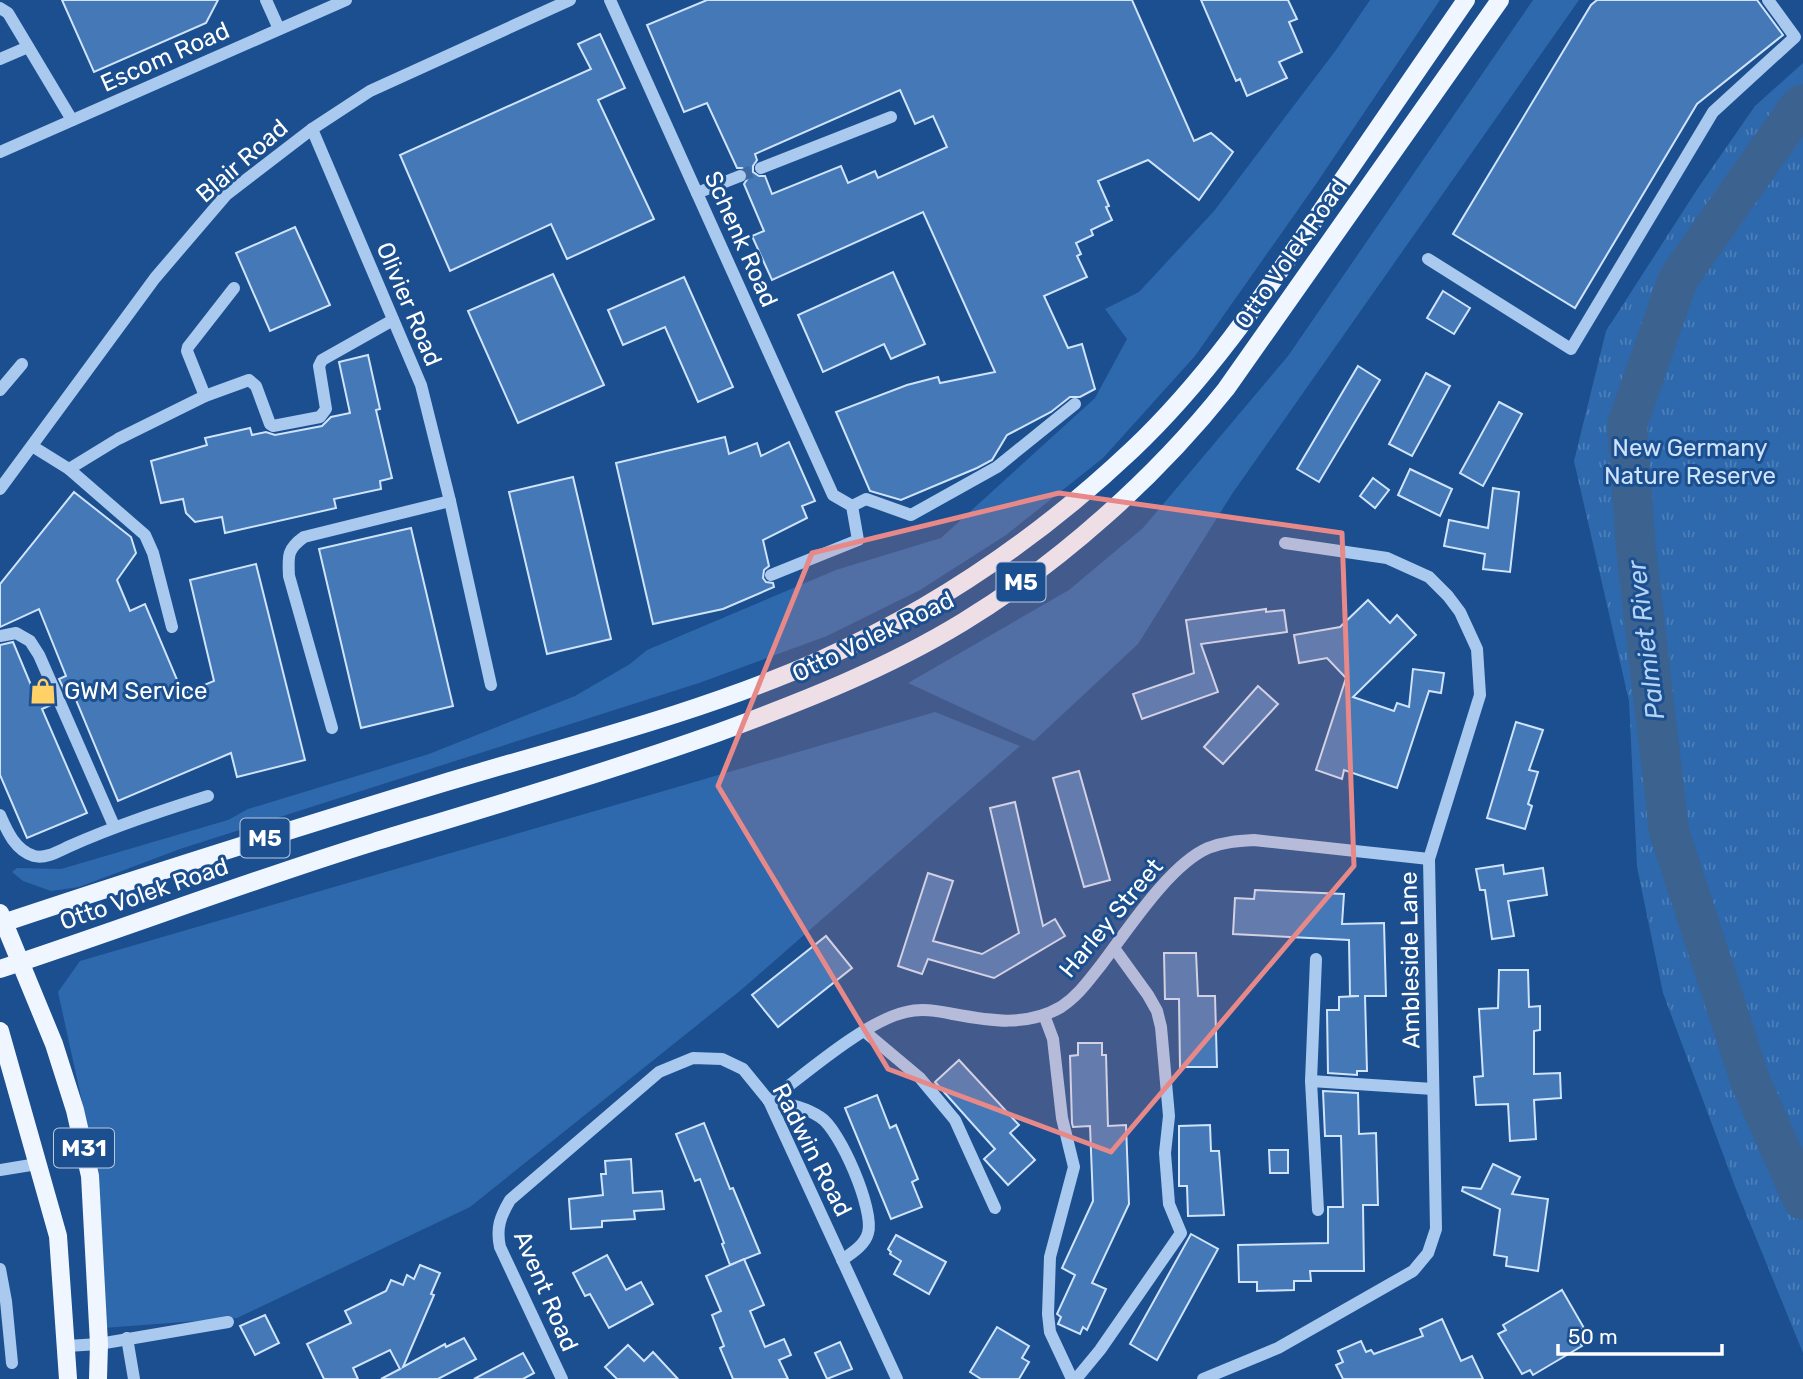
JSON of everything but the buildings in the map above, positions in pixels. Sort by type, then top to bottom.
[{"type":"main road","name":"Otto Volek Road","points":[[1,920],[631,727],[740,691],[817,661],[893,624],[960,586],[1078,498],[1134,448],[1206,373],[1261,299],[1466,0]]},
{"type":"main road","name":"Otto Volek Road","points":[[21,962],[320,859],[648,757],[752,720],[824,693],[963,622],[1037,570],[1094,524],[1192,431],[1226,389],[1500,0]]},
{"type":"main road","name":"M31","points":[[1,920],[21,962],[58,1057],[75,1110],[90,1176],[99,1343],[98,1379]]},
{"type":"main road","name":"M5","points":[[0,969],[21,962]]},
{"type":"main road","name":"M31","points":[[0,1031],[58,1236],[68,1379]]},
{"type":"street","points":[[266,0],[279,29]]},
{"type":"street","name":"Escom Road","points":[[0,152],[346,0]]},
{"type":"street","name":"Blair Road","points":[[1,485],[155,278],[226,195],[312,129],[370,91],[570,0]]},
{"type":"street","name":"Schenk Road","points":[[610,0],[833,495],[852,506]]},
{"type":"street","points":[[1428,259],[1571,349],[1713,112],[1796,37],[1768,0]]},
{"type":"street","points":[[0,8],[8,13],[72,120]]},
{"type":"street","points":[[0,59],[28,47]]},
{"type":"street","points":[[761,167],[891,117]]},
{"type":"street","name":"Olivier Road","points":[[312,129],[421,385],[491,685]]},
{"type":"street","points":[[697,193],[740,176]]},
{"type":"street","points":[[205,396],[187,351],[188,347],[234,288]]},
{"type":"street","points":[[69,469],[118,439],[205,396],[249,380],[256,386],[273,426],[320,417],[326,409],[319,366],[322,360],[393,320]]},
{"type":"street","points":[[0,390],[22,364]]},
{"type":"street","points":[[771,575],[858,540],[852,506],[866,499],[911,515],[997,467],[1075,404]]},
{"type":"street","points":[[32,446],[69,469],[145,535],[153,553],[172,627]]},
{"type":"street","points":[[332,728],[289,576],[288,556],[293,544],[304,537],[450,501]]},
{"type":"street","name":"Ambleside Lane","points":[[1203,1379],[1278,1348],[1413,1271],[1428,1253],[1436,1229],[1429,859],[1480,695],[1477,649],[1471,632],[1448,596],[1429,577],[1387,558],[1285,543]]},
{"type":"street","points":[[0,636],[16,633],[30,641],[39,655],[114,826]]},
{"type":"street","points":[[0,815],[10,837],[21,849],[35,856],[48,855],[114,826],[208,796]]},
{"type":"street","name":"Harley Street","points":[[769,1101],[864,1031],[890,1016],[908,1011],[932,1010],[1006,1022],[1029,1020],[1063,1006],[1081,990],[1167,881],[1187,861],[1206,849],[1228,842],[1254,840],[1429,859]]},
{"type":"street","points":[[1044,1015],[1053,1040],[1062,1118],[1074,1167],[1050,1256],[1048,1314],[1050,1332],[1074,1379],[1100,1350],[1181,1233],[1168,1191],[1165,1153],[1169,1116],[1161,1027],[1157,1011],[1148,995],[1114,948]]},
{"type":"street","points":[[1315,959],[1311,1081],[1318,1210]]},
{"type":"street","points":[[864,1031],[920,1077],[950,1113],[966,1140],[995,1208]]},
{"type":"street","name":"Radwin Road","points":[[500,1218],[510,1200],[659,1072],[693,1058],[722,1059],[743,1069],[769,1101],[897,1379]]},
{"type":"street","points":[[1311,1081],[1433,1089]]},
{"type":"street","points":[[769,1101],[788,1104],[821,1117],[844,1148],[856,1175],[869,1231],[865,1240],[842,1260]]},
{"type":"street","points":[[0,1170],[37,1164]]},
{"type":"street","name":"Avent Road","points":[[500,1218],[497,1232],[500,1247],[562,1379]]},
{"type":"street","points":[[0,1269],[12,1363]]},
{"type":"street","points":[[67,1346],[228,1322]]},
{"type":"street","points":[[127,1338],[134,1379]]},
{"type":"highlighted area","points":[[1059,493],[1342,533],[1354,866],[1111,1152],[888,1069],[718,786],[812,553]]},
{"type":"green space","points":[[1370,0],[1440,0],[1316,184],[1195,356],[1103,458],[1006,535],[920,590],[827,636],[699,683],[180,849],[79,887],[51,891],[23,881],[12,872],[17,868],[61,869],[228,820],[248,809],[429,754],[575,696],[630,664],[647,650],[836,570],[941,538],[1095,398],[1127,339],[1105,309],[1139,292],[1214,211],[1336,50]]},
{"type":"green space","points":[[1533,0],[1579,0],[1232,494],[1138,644],[1034,741],[908,683],[1069,590],[1143,528],[1288,356]]},
{"type":"green space","name":"New Germany Nature Reserve","points":[[1803,63],[1803,1353],[1736,1189],[1663,993],[1637,867],[1629,701],[1574,461],[1606,331],[1698,188],[1755,106]]},
{"type":"green space","points":[[935,712],[1020,746],[741,990],[470,1207],[237,1318],[103,1328],[97,1170],[58,992],[80,961]]},
{"type":"waterway","name":"Palmiet River","points":[[1803,104],[1678,279],[1627,425],[1636,549],[1669,831],[1751,1083],[1803,1200]]},
{"type":"tunnel","points":[[740,176],[761,168]]},
{"type":"place","name":"GWM Service","points":[[43,691]]}]
